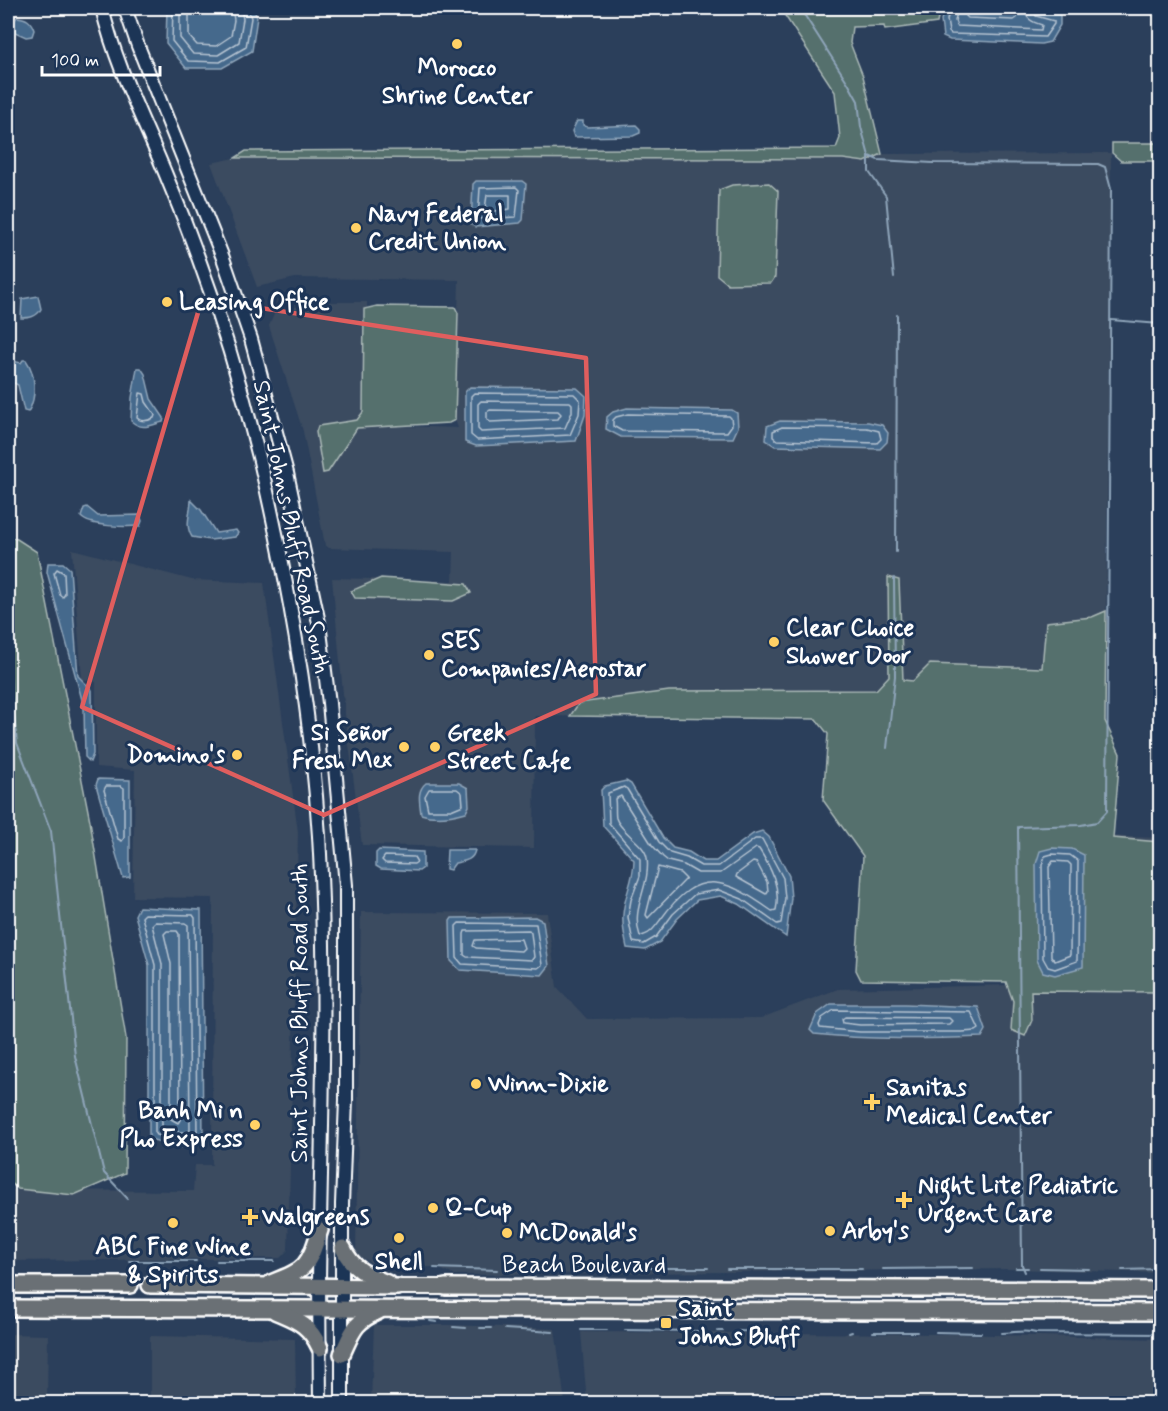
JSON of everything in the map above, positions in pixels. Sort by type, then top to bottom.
[{"type":"highway","points":[[263,1286],[297,1273],[305,1267],[311,1257],[320,1230]]},
{"type":"highway","points":[[343,1248],[357,1269],[398,1287]]},
{"type":"highway","name":"Beach Boulevard","points":[[8,1285],[130,1285]]},
{"type":"highway","name":"Beach Boulevard","points":[[150,1286],[398,1287]]},
{"type":"highway","name":"Beach Boulevard","points":[[445,1287],[1161,1290]]},
{"type":"highway","points":[[869,1311],[872,1289]]},
{"type":"highway","points":[[8,1308],[1161,1312]]},
{"type":"highway","points":[[269,1309],[309,1328],[320,1348]]},
{"type":"highway","points":[[342,1354],[358,1323],[363,1318],[384,1309]]},
{"type":"main road","name":"Saint Johns Bluff Road South","points":[[102,8],[120,69],[166,175],[219,312],[261,464],[282,558],[300,657],[316,800],[321,882],[324,1090],[319,1286],[320,1404]]},
{"type":"main road","name":"Saint Johns Bluff Road South","points":[[125,8],[223,258],[251,339],[287,473],[319,623],[346,885],[342,1404]]},
{"type":"main road","name":"Beach Boulevard","points":[[130,1285],[150,1286]]},
{"type":"main road","name":"Beach Boulevard","points":[[398,1287],[445,1287]]},
{"type":"highlighted area","points":[[202,299],[586,358],[596,694],[324,815],[82,707]]},
{"type":"shaded area","points":[[1111,153],[1105,721],[535,716],[534,848],[362,845],[345,714],[332,578],[453,581],[454,552],[329,548],[325,545],[303,431],[269,326],[275,312],[316,302],[367,302],[368,425],[458,428],[455,420],[459,280],[295,278],[257,287],[211,163],[235,158],[843,159],[865,162],[882,154]]},
{"type":"shaded area","points":[[72,549],[192,580],[264,583],[298,832],[288,1250],[280,1258],[8,1261],[8,1190],[193,1191],[195,1165],[212,1165],[213,898],[133,897],[135,770],[96,767],[96,682],[82,679]]},
{"type":"shaded area","points":[[1101,836],[1160,838],[1160,1273],[1011,1269],[454,1275],[435,1267],[380,1268],[356,1254],[361,912],[547,913],[557,987],[587,1019],[761,1018],[838,989],[1015,985]]},
{"type":"shaded area","points":[[374,1325],[555,1329],[565,1403],[371,1403]]},
{"type":"shaded area","points":[[581,1332],[952,1334],[1160,1339],[1160,1403],[587,1403]]},
{"type":"shaded area","points":[[8,1334],[48,1335],[47,1396],[72,1396],[73,1403],[8,1403]]},
{"type":"shaded area","points":[[150,1336],[295,1339],[296,1403],[150,1403]]},
{"type":"green space","points":[[780,8],[940,8],[937,23],[885,30],[884,26],[852,27],[850,43],[863,76],[882,154],[865,162],[843,159],[235,158],[246,151],[836,148],[840,138],[835,92]]},
{"type":"green space","points":[[1112,143],[1160,143],[1160,161],[1121,161],[1112,153]]},
{"type":"green space","points":[[769,183],[778,191],[775,277],[771,283],[728,284],[717,275],[719,190],[732,185]]},
{"type":"green space","points":[[377,306],[455,307],[458,313],[455,420],[449,423],[357,428],[328,472],[323,473],[316,432],[318,426],[357,420],[363,412],[364,309]]},
{"type":"green space","points":[[8,537],[17,539],[37,552],[90,821],[126,1038],[125,1173],[74,1195],[18,1189],[8,1181]]},
{"type":"green space","points":[[888,577],[899,580],[903,680],[913,681],[930,664],[1042,668],[1046,622],[1092,617],[1106,611],[1105,721],[1120,754],[1113,838],[1160,842],[1160,992],[1031,991],[1032,1020],[1025,1036],[1011,1030],[1013,1001],[1006,982],[861,980],[856,970],[863,856],[823,800],[828,734],[816,719],[570,716],[579,703],[669,691],[876,690],[889,676]]},
{"type":"green space","points":[[381,578],[466,584],[471,593],[453,601],[355,598],[351,591]]},
{"type":"water","points":[[167,8],[253,8],[257,17],[252,51],[222,68],[186,68],[166,43]]},
{"type":"water","points":[[945,8],[1047,11],[1060,15],[1060,25],[1050,42],[1041,44],[950,40],[943,37],[941,20]]},
{"type":"water","points":[[17,17],[30,22],[34,30],[32,36],[26,37],[15,32],[14,21]]},
{"type":"water","points":[[577,121],[583,121],[583,125],[587,127],[636,125],[640,133],[633,136],[574,137],[572,131]]},
{"type":"water","points":[[476,181],[522,181],[526,184],[523,220],[520,223],[475,227],[471,224],[473,184]]},
{"type":"water","points":[[38,296],[41,309],[39,312],[27,318],[21,318],[22,299]]},
{"type":"water","points":[[8,360],[21,363],[26,360],[32,372],[34,393],[28,412],[24,411],[18,385],[8,380]]},
{"type":"water","points":[[137,368],[141,368],[145,374],[151,399],[164,418],[163,422],[143,427],[131,421]]},
{"type":"water","points":[[470,387],[577,388],[586,396],[585,415],[576,441],[476,446],[465,442],[465,392]]},
{"type":"water","points":[[627,408],[732,410],[737,413],[738,427],[733,438],[621,437],[606,429],[607,417],[613,412]]},
{"type":"water","points":[[780,421],[868,422],[882,425],[888,433],[887,442],[880,449],[775,446],[766,440],[767,426]]},
{"type":"water","points":[[191,500],[201,510],[216,533],[236,530],[238,533],[235,537],[210,540],[192,537],[188,523]]},
{"type":"water","points":[[87,507],[98,516],[140,515],[142,521],[140,526],[109,526],[92,523],[81,517],[84,508]]},
{"type":"water","points":[[48,563],[63,563],[70,569],[78,676],[92,690],[93,754],[90,762],[85,757],[84,707],[47,572]]},
{"type":"water","points":[[98,779],[130,780],[130,877],[123,878],[96,785]]},
{"type":"water","points":[[626,781],[631,784],[663,838],[673,848],[689,852],[703,861],[716,861],[753,834],[762,831],[769,837],[789,876],[791,898],[786,937],[739,904],[721,896],[697,900],[677,919],[660,942],[645,950],[627,948],[623,915],[634,860],[603,826],[601,790],[605,786]]},
{"type":"water","points":[[426,783],[459,783],[468,788],[469,806],[466,812],[444,816],[421,814],[420,793]]},
{"type":"water","points":[[1052,848],[1072,849],[1084,855],[1083,967],[1055,975],[1043,972],[1037,960],[1036,864],[1040,851]]},
{"type":"water","points":[[379,850],[423,852],[423,868],[419,871],[381,869],[376,866],[376,853]]},
{"type":"water","points":[[447,850],[475,850],[470,858],[455,863],[450,870],[446,869]]},
{"type":"water","points":[[139,907],[201,910],[203,1144],[181,1147],[149,1139],[149,965],[135,915]]},
{"type":"water","points":[[535,917],[543,921],[549,966],[542,975],[460,970],[451,961],[450,921],[452,918]]},
{"type":"water","points":[[831,1004],[978,1007],[986,1030],[982,1037],[940,1038],[877,1038],[814,1034],[810,1030],[817,1014]]},
{"type":"waterway","points":[[800,8],[858,101],[861,127],[869,156],[878,160],[933,163],[1098,164],[1105,167],[1111,189],[1107,811],[1097,822],[1081,825],[1018,827],[1022,1265],[1025,1272]]},
{"type":"waterway","points":[[869,156],[869,172],[886,196],[894,278]]},
{"type":"waterway","points":[[896,552],[897,315]]},
{"type":"waterway","points":[[1111,320],[1160,324]]},
{"type":"waterway","points":[[887,748],[895,676],[894,578]]},
{"type":"waterway","points":[[8,658],[17,743],[51,831],[75,1056],[104,1173],[128,1199]]},
{"type":"waterway","points":[[129,1261],[196,1261]]},
{"type":"waterway","points":[[217,1261],[274,1261]]},
{"type":"waterway","points":[[434,1268],[497,1270]]},
{"type":"waterway","points":[[573,1269],[593,1268]]},
{"type":"waterway","points":[[620,1268],[708,1268]]},
{"type":"waterway","points":[[883,1269],[973,1268]]},
{"type":"waterway","points":[[1016,1268],[1028,1268]]},
{"type":"waterway","points":[[1040,1268],[1089,1269]]},
{"type":"waterway","points":[[518,1269],[546,1270]]},
{"type":"waterway","points":[[727,1269],[862,1269]]},
{"type":"waterway","points":[[1122,1270],[1160,1269]]},
{"type":"waterway","points":[[430,1321],[437,1322]]},
{"type":"waterway","points":[[453,1327],[466,1328]]},
{"type":"waterway","points":[[480,1328],[491,1328]]},
{"type":"waterway","points":[[505,1329],[553,1332]]},
{"type":"waterway","points":[[581,1330],[607,1330]]},
{"type":"waterway","points":[[625,1330],[700,1331]]},
{"type":"waterway","points":[[718,1331],[723,1331]]},
{"type":"waterway","points":[[739,1331],[758,1332]]},
{"type":"waterway","points":[[1002,1333],[1024,1331],[1160,1334]]},
{"type":"waterway","points":[[873,1332],[917,1332]]},
{"type":"waterway","points":[[936,1332],[981,1333]]},
{"type":"place","name":"Morocco Shrine Center","points":[[457,44]]},
{"type":"place","name":"Navy Federal Credit Union","points":[[356,228]]},
{"type":"place","name":"Leasing Office","points":[[167,302]]},
{"type":"place","name":"Clear Choice Shower Door","points":[[774,642]]},
{"type":"place","name":"SES Companies/Aerostar","points":[[429,655]]},
{"type":"place","name":"Si Señor Fresh Mex","points":[[404,747]]},
{"type":"place","name":"Greek Street Cafe","points":[[435,747]]},
{"type":"place","name":"Domino's","points":[[237,755]]},
{"type":"place","name":"Winn-Dixie","points":[[476,1084]]},
{"type":"place","name":"Sanitas Medical Center","points":[[872,1102]]},
{"type":"place","name":"Banh Mi n Pho Express","points":[[255,1125]]},
{"type":"place","name":"Night Lite Pediatric Urgent Care","points":[[904,1200]]},
{"type":"place","name":"Q-Cup","points":[[433,1208]]},
{"type":"place","name":"Walgreens","points":[[250,1217]]},
{"type":"place","name":"ABC Fine Wine & Spirits","points":[[173,1223]]},
{"type":"place","name":"Arby's","points":[[830,1231]]},
{"type":"place","name":"McDonald's","points":[[507,1233]]},
{"type":"place","name":"Shell","points":[[399,1238]]},
{"type":"place","name":"Saint Johns Bluff","points":[[666,1323]]}]
